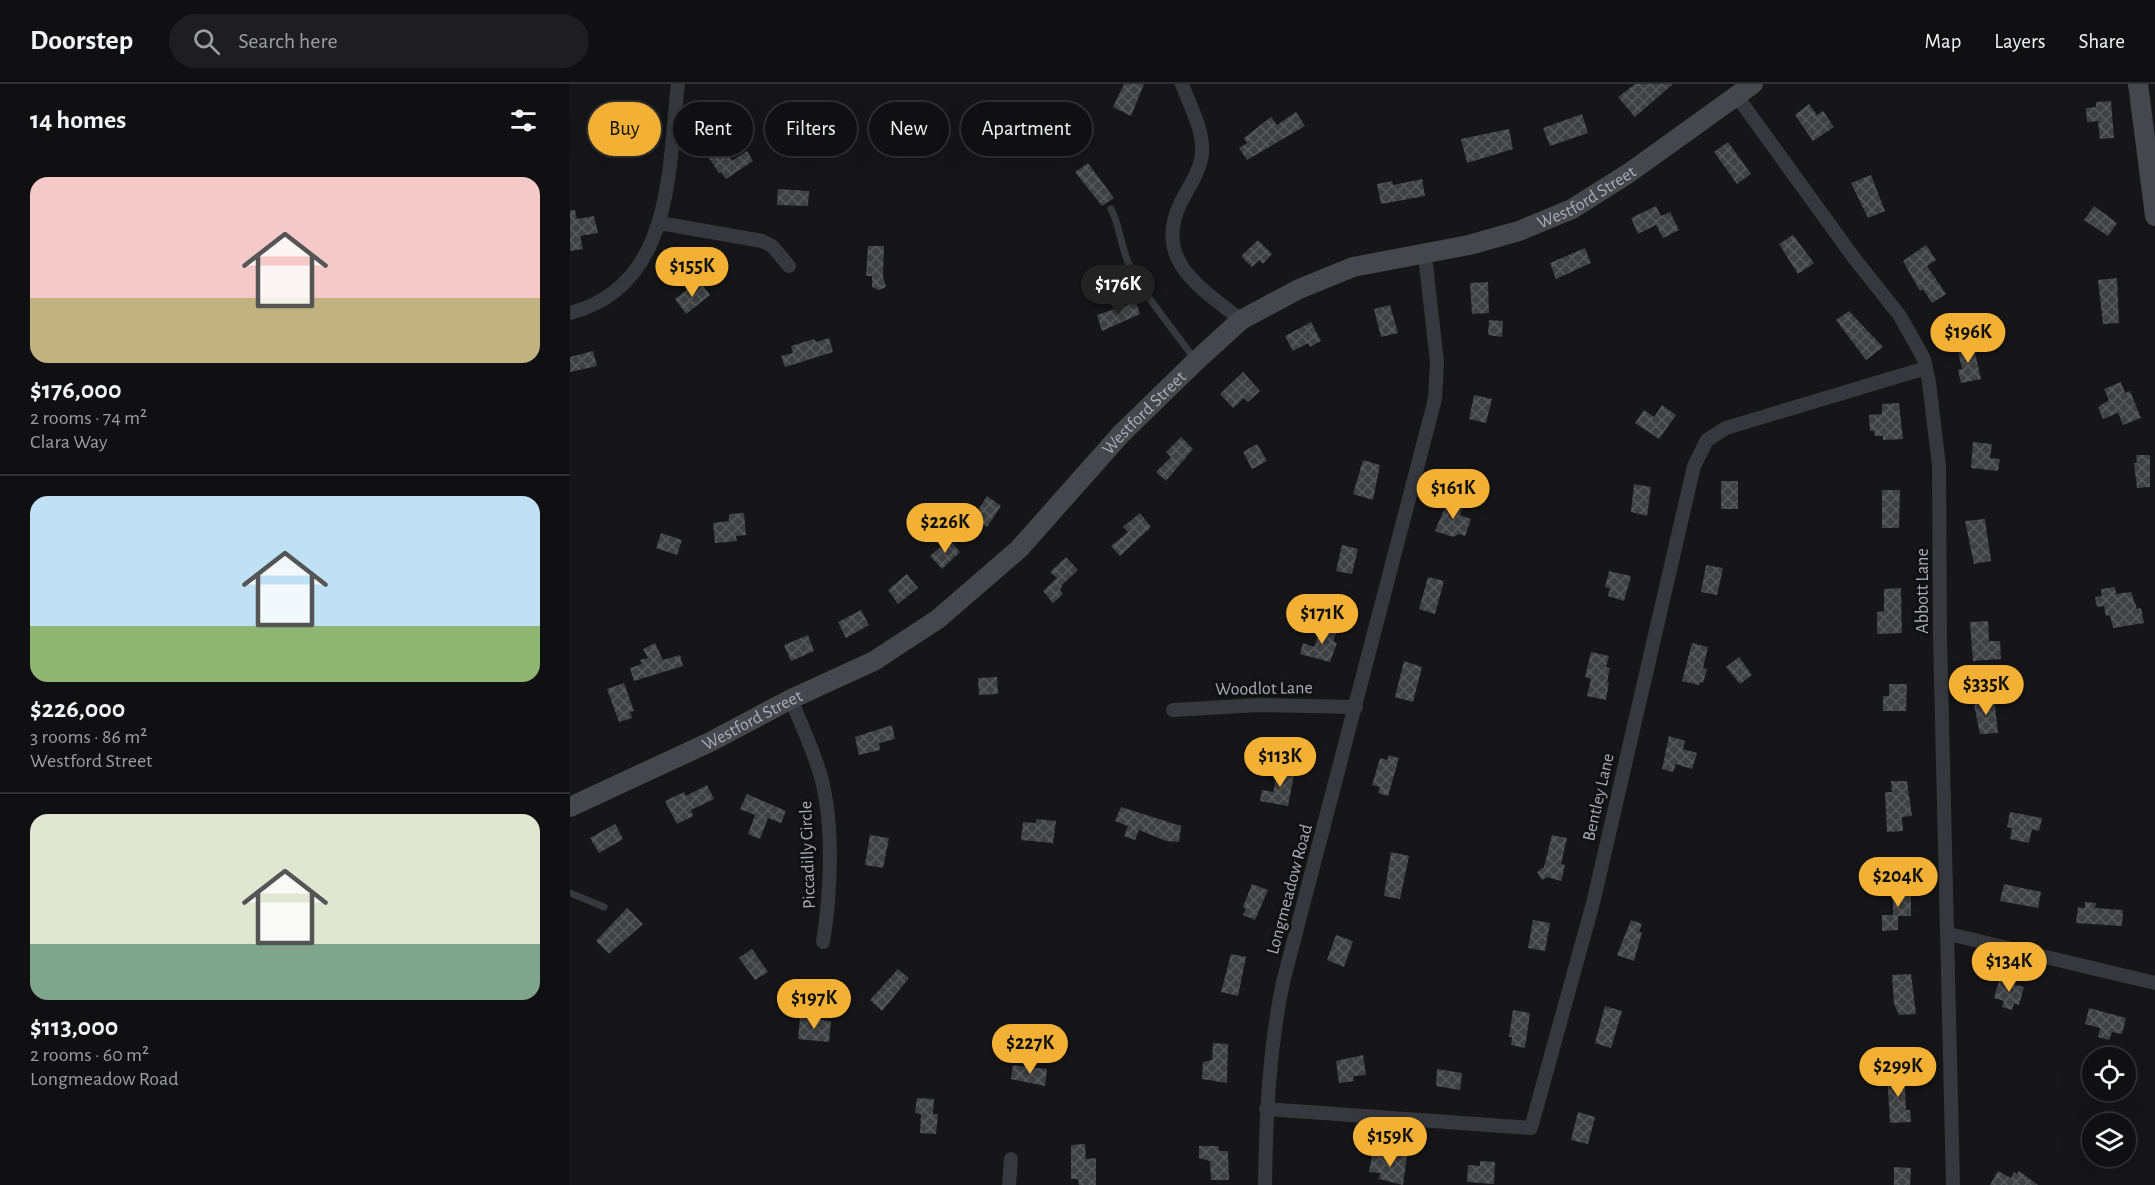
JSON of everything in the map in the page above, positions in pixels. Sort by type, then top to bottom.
[{"type":"main road","name":"Westford Street","points":[[570,807],[710,742],[791,699],[874,661],[962,600],[1018,549],[1122,434],[1241,320],[1299,290],[1353,267],[1425,256],[1519,231],[1572,209],[1629,173],[1753,84]]},
{"type":"main road","points":[[2138,84],[2155,216]]},
{"type":"street","points":[[570,312],[591,306],[625,282],[639,267],[660,223],[678,84]]},
{"type":"street","points":[[1182,84],[1201,135],[1202,155],[1196,175],[1176,216],[1173,230],[1175,255],[1189,277],[1241,320]]},
{"type":"street","name":"Abbott Lane","points":[[1736,95],[1854,258],[1900,316],[1926,368],[1939,466],[1940,636],[1949,934],[1953,1185]]},
{"type":"street","points":[[660,223],[762,241],[772,246],[789,266]]},
{"type":"street","name":"Longmeadow Road","points":[[1265,1185],[1266,1109],[1273,1030],[1435,399],[1437,362],[1425,256]]},
{"type":"street","name":"Bentley Lane","points":[[1266,1109],[1531,1128],[1593,903],[1685,495],[1694,466],[1707,440],[1725,428],[1926,368]]},
{"type":"street","name":"Piccadilly Circle","points":[[791,699],[821,777],[825,807],[829,908],[823,942]]},
{"type":"street","name":"Woodlot Lane","points":[[1173,710],[1279,705],[1356,707]]},
{"type":"street","points":[[1949,934],[2155,983]]},
{"type":"street","points":[[1009,1185],[1011,1159]]},
{"type":"lane","points":[[1111,208],[1118,222],[1128,264],[1152,303],[1196,361]]},
{"type":"lane","points":[[570,893],[604,907]]},
{"type":"building","points":[[1124,84],[1144,84],[1131,116],[1113,107]]},
{"type":"building","points":[[1635,84],[1673,84],[1635,117],[1618,97]]},
{"type":"building","points":[[2111,101],[2114,138],[2100,139],[2098,121],[2087,122],[2086,108],[2096,107],[2096,102]]},
{"type":"building","points":[[1809,104],[1817,115],[1823,111],[1834,127],[1813,141],[1795,115]]},
{"type":"building","points":[[1296,112],[1305,126],[1247,160],[1239,148],[1247,143],[1244,138],[1271,117],[1277,125]]},
{"type":"building","points":[[1582,114],[1588,133],[1550,146],[1543,128]]},
{"type":"building","points":[[1509,129],[1513,149],[1467,163],[1461,139]]},
{"type":"building","points":[[1728,142],[1751,174],[1737,184],[1714,152]]},
{"type":"building","points":[[708,156],[729,156],[732,161],[740,156],[750,156],[753,161],[726,179],[721,172],[719,173]]},
{"type":"building","points":[[1088,163],[1114,198],[1102,206],[1075,172]]},
{"type":"building","points":[[1871,175],[1885,211],[1868,218],[1851,183]]},
{"type":"building","points":[[1422,179],[1425,196],[1381,204],[1377,184],[1392,181],[1393,185]]},
{"type":"building","points":[[778,189],[809,191],[808,206],[777,205]]},
{"type":"building","points":[[1656,206],[1661,216],[1670,212],[1679,230],[1663,238],[1656,225],[1638,234],[1631,218]]},
{"type":"building","points":[[2094,206],[2117,223],[2108,236],[2084,220]]},
{"type":"building","points":[[570,210],[575,210],[577,219],[594,216],[598,233],[580,236],[583,249],[570,251]]},
{"type":"building","points":[[1793,235],[1814,263],[1798,274],[1779,244]]},
{"type":"building","points":[[1258,240],[1272,254],[1263,264],[1259,260],[1252,267],[1241,256]]},
{"type":"building","points":[[1926,245],[1936,260],[1927,266],[1946,294],[1932,303],[1923,289],[1920,291],[1903,261]]},
{"type":"building","points":[[868,246],[884,246],[883,276],[886,287],[879,290],[872,287],[872,276],[866,276]]},
{"type":"building","points":[[1585,248],[1591,263],[1556,279],[1550,263]]},
{"type":"building","points":[[2117,278],[2119,323],[2103,324],[2098,280]]},
{"type":"building","points":[[1488,282],[1489,313],[1472,314],[1470,283]]},
{"type":"building","points":[[702,284],[710,295],[686,314],[675,299],[692,286],[694,289]]},
{"type":"building","points":[[1136,302],[1140,314],[1102,331],[1097,315]]},
{"type":"building","points":[[1390,305],[1398,333],[1381,337],[1374,309]]},
{"type":"building","points":[[1849,311],[1883,347],[1866,360],[1836,320]]},
{"type":"building","points":[[1489,320],[1503,321],[1502,337],[1488,335]]},
{"type":"building","points":[[1311,322],[1321,341],[1310,347],[1308,343],[1293,351],[1285,336]]},
{"type":"building","points":[[829,338],[833,352],[785,367],[781,356],[793,353],[791,346],[814,339],[816,342]]},
{"type":"building","points":[[1973,343],[1981,379],[1961,383],[1958,370],[1962,369],[1957,347]]},
{"type":"building","points":[[593,351],[597,366],[570,372],[570,357]]},
{"type":"building","points":[[1243,372],[1260,391],[1248,402],[1244,398],[1233,408],[1220,394]]},
{"type":"building","points":[[2121,382],[2125,393],[2130,391],[2141,418],[2123,425],[2118,413],[2103,419],[2098,407],[2109,400],[2104,389]]},
{"type":"building","points":[[1474,395],[1492,399],[1486,423],[1469,419]]},
{"type":"building","points":[[1899,403],[1903,439],[1883,440],[1883,436],[1875,436],[1874,431],[1870,431],[1869,415],[1882,414],[1882,404]]},
{"type":"building","points":[[1662,405],[1676,415],[1659,439],[1635,423],[1644,410],[1654,417]]},
{"type":"building","points":[[1181,437],[1193,449],[1166,481],[1156,472],[1171,457],[1166,452]]},
{"type":"building","points":[[1973,442],[1992,444],[1990,458],[2000,459],[1998,471],[1971,468]]},
{"type":"building","points":[[1257,444],[1267,461],[1252,469],[1243,452]]},
{"type":"building","points":[[2136,455],[2150,455],[2150,487],[2137,488],[2134,463],[2137,463]]},
{"type":"building","points":[[1363,460],[1380,465],[1373,500],[1353,494]]},
{"type":"building","points":[[1721,481],[1738,481],[1738,509],[1721,509]]},
{"type":"building","points":[[1634,484],[1651,487],[1647,516],[1631,512]]},
{"type":"building","points":[[1882,490],[1900,490],[1899,528],[1882,528]]},
{"type":"building","points":[[987,496],[1001,506],[987,527],[973,518]]},
{"type":"building","points":[[1449,498],[1464,504],[1460,515],[1471,519],[1465,536],[1459,534],[1453,537],[1435,531]]},
{"type":"building","points":[[744,513],[746,535],[736,536],[737,541],[715,543],[713,523],[729,521],[729,514]]},
{"type":"building","points":[[1140,513],[1151,527],[1120,556],[1111,546],[1128,532],[1123,527]]},
{"type":"building","points":[[1985,519],[1991,561],[1974,564],[1965,521]]},
{"type":"building","points":[[661,533],[682,540],[677,555],[656,548]]},
{"type":"building","points":[[949,539],[960,552],[942,569],[930,556]]},
{"type":"building","points":[[1342,545],[1358,549],[1352,574],[1336,571]]},
{"type":"building","points":[[1066,557],[1078,570],[1063,584],[1060,590],[1063,594],[1053,603],[1043,591],[1057,578],[1050,572]]},
{"type":"building","points":[[1706,565],[1723,568],[1717,595],[1701,592]]},
{"type":"building","points":[[1609,571],[1631,576],[1624,601],[1608,596],[1610,588],[1605,587]]},
{"type":"building","points":[[907,574],[918,588],[898,604],[888,590]]},
{"type":"building","points":[[1428,577],[1444,581],[1435,614],[1419,609]]},
{"type":"building","points":[[2115,587],[2116,594],[2131,592],[2137,609],[2141,608],[2144,623],[2113,628],[2110,615],[2106,616],[2104,606],[2097,607],[2095,597],[2102,596],[2101,589]]},
{"type":"building","points":[[1901,588],[1902,633],[1877,634],[1877,612],[1884,611],[1884,589]]},
{"type":"building","points":[[861,610],[869,625],[846,638],[838,622]]},
{"type":"building","points":[[1988,621],[1989,641],[2000,641],[2001,659],[1973,661],[1970,622]]},
{"type":"building","points":[[1323,623],[1338,628],[1333,641],[1337,643],[1330,662],[1300,654],[1303,643],[1314,647]]},
{"type":"building","points":[[808,635],[814,651],[791,661],[784,645]]},
{"type":"building","points":[[655,643],[663,660],[680,655],[683,666],[634,681],[630,668],[642,664],[640,660],[648,658],[643,649]]},
{"type":"building","points":[[1692,643],[1708,647],[1703,668],[1707,669],[1703,683],[1700,682],[1699,685],[1682,681]]},
{"type":"building","points":[[1591,652],[1609,656],[1606,667],[1610,668],[1606,700],[1587,696],[1591,679],[1585,677]]},
{"type":"building","points":[[1739,657],[1752,675],[1740,684],[1726,667]]},
{"type":"building","points":[[1404,661],[1422,667],[1413,702],[1395,697]]},
{"type":"building","points":[[997,677],[998,694],[979,695],[978,678]]},
{"type":"building","points":[[624,683],[634,711],[630,712],[632,718],[619,722],[607,689]]},
{"type":"building","points":[[1889,684],[1907,684],[1906,711],[1883,711],[1883,696],[1889,696]]},
{"type":"building","points":[[1994,697],[1998,733],[1980,734],[1973,700]]},
{"type":"building","points":[[892,725],[895,739],[879,743],[880,750],[859,755],[855,737]]},
{"type":"building","points":[[1669,736],[1685,741],[1683,749],[1697,753],[1692,769],[1676,764],[1673,772],[1662,769]]},
{"type":"building","points":[[1389,755],[1399,758],[1388,796],[1378,793],[1380,787],[1372,785],[1380,758],[1387,760]]},
{"type":"building","points":[[1279,767],[1295,770],[1288,806],[1260,801],[1262,790],[1273,792]]},
{"type":"building","points":[[1891,781],[1907,781],[1912,816],[1902,817],[1903,831],[1887,832],[1885,792],[1892,792]]},
{"type":"building","points":[[707,785],[714,799],[691,810],[693,816],[677,824],[665,801],[684,792],[686,796]]},
{"type":"building","points":[[747,794],[786,811],[781,823],[768,818],[760,839],[748,834],[755,815],[740,809]]},
{"type":"building","points":[[1121,807],[1181,826],[1179,842],[1166,841],[1139,830],[1135,840],[1124,836],[1128,826],[1115,821]]},
{"type":"building","points":[[2010,812],[2042,818],[2039,831],[2032,829],[2029,843],[2010,839],[2012,828],[2007,827]]},
{"type":"building","points":[[1036,819],[1056,821],[1053,843],[1021,840],[1023,822],[1036,823]]},
{"type":"building","points":[[615,824],[623,839],[599,853],[590,838]]},
{"type":"building","points":[[870,835],[889,838],[883,868],[865,865]]},
{"type":"building","points":[[1552,835],[1567,838],[1561,864],[1565,865],[1561,881],[1547,877],[1542,880],[1537,872],[1544,867]]},
{"type":"building","points":[[1391,852],[1409,856],[1400,899],[1384,896]]},
{"type":"building","points":[[1252,884],[1268,890],[1255,920],[1243,915],[1246,909],[1243,907]]},
{"type":"building","points":[[2004,884],[2041,892],[2038,908],[2000,901]]},
{"type":"building","points":[[1893,887],[1911,887],[1911,916],[1898,916],[1898,930],[1882,931],[1882,915],[1893,915]]},
{"type":"building","points":[[2085,902],[2096,903],[2095,908],[2123,910],[2122,926],[2076,923],[2078,907],[2085,908]]},
{"type":"building","points":[[627,908],[643,924],[609,954],[596,941]]},
{"type":"building","points":[[1533,920],[1550,923],[1545,951],[1528,948]]},
{"type":"building","points":[[1631,920],[1642,924],[1639,932],[1642,933],[1634,961],[1617,955]]},
{"type":"building","points":[[1336,935],[1353,941],[1344,967],[1327,960]]},
{"type":"building","points":[[752,949],[768,972],[755,980],[739,958]]},
{"type":"building","points":[[1231,954],[1246,957],[1238,996],[1221,992]]},
{"type":"building","points":[[898,969],[909,978],[882,1011],[870,1000]]},
{"type":"building","points":[[1911,974],[1916,1014],[1899,1015],[1894,1004],[1892,975]]},
{"type":"building","points":[[2000,977],[2024,987],[2019,1005],[2014,1003],[2012,1010],[2002,1007],[2004,1001],[1994,998]]},
{"type":"building","points":[[1605,1006],[1622,1011],[1611,1048],[1595,1043]]},
{"type":"building","points":[[2089,1008],[2126,1018],[2122,1034],[2112,1032],[2109,1040],[2098,1037],[2100,1028],[2085,1024]]},
{"type":"building","points":[[1513,1010],[1530,1013],[1525,1048],[1511,1045],[1512,1037],[1509,1037]]},
{"type":"building","points":[[800,1018],[831,1021],[829,1042],[798,1039]]},
{"type":"building","points":[[1213,1043],[1228,1044],[1227,1083],[1202,1079],[1203,1062],[1212,1060]]},
{"type":"building","points":[[1363,1055],[1366,1075],[1353,1076],[1354,1081],[1339,1083],[1336,1061]]},
{"type":"building","points":[[1013,1065],[1047,1069],[1045,1086],[1011,1079]]},
{"type":"building","points":[[1437,1069],[1462,1073],[1460,1090],[1436,1086]]},
{"type":"building","points":[[1904,1070],[1906,1110],[1910,1110],[1911,1122],[1890,1123],[1887,1071]]},
{"type":"building","points":[[917,1098],[934,1099],[933,1114],[938,1114],[936,1134],[920,1133],[921,1114],[915,1113]]},
{"type":"building","points":[[1578,1112],[1595,1117],[1588,1144],[1571,1140]]},
{"type":"building","points":[[1085,1144],[1086,1159],[1096,1158],[1096,1185],[1079,1185],[1078,1179],[1071,1179],[1071,1145]]},
{"type":"building","points":[[1199,1146],[1218,1146],[1219,1151],[1228,1151],[1229,1180],[1211,1180],[1210,1161],[1199,1158]]},
{"type":"building","points":[[1394,1154],[1407,1156],[1403,1185],[1379,1179],[1380,1173],[1369,1172],[1372,1155],[1393,1158]]},
{"type":"building","points":[[1480,1161],[1495,1162],[1494,1184],[1467,1182],[1468,1165],[1480,1166]]},
{"type":"building","points":[[1894,1167],[1911,1168],[1910,1185],[1894,1185]]},
{"type":"building","points":[[1998,1171],[2011,1178],[2014,1172],[2017,1174],[2019,1171],[2038,1185],[1990,1185]]}]
